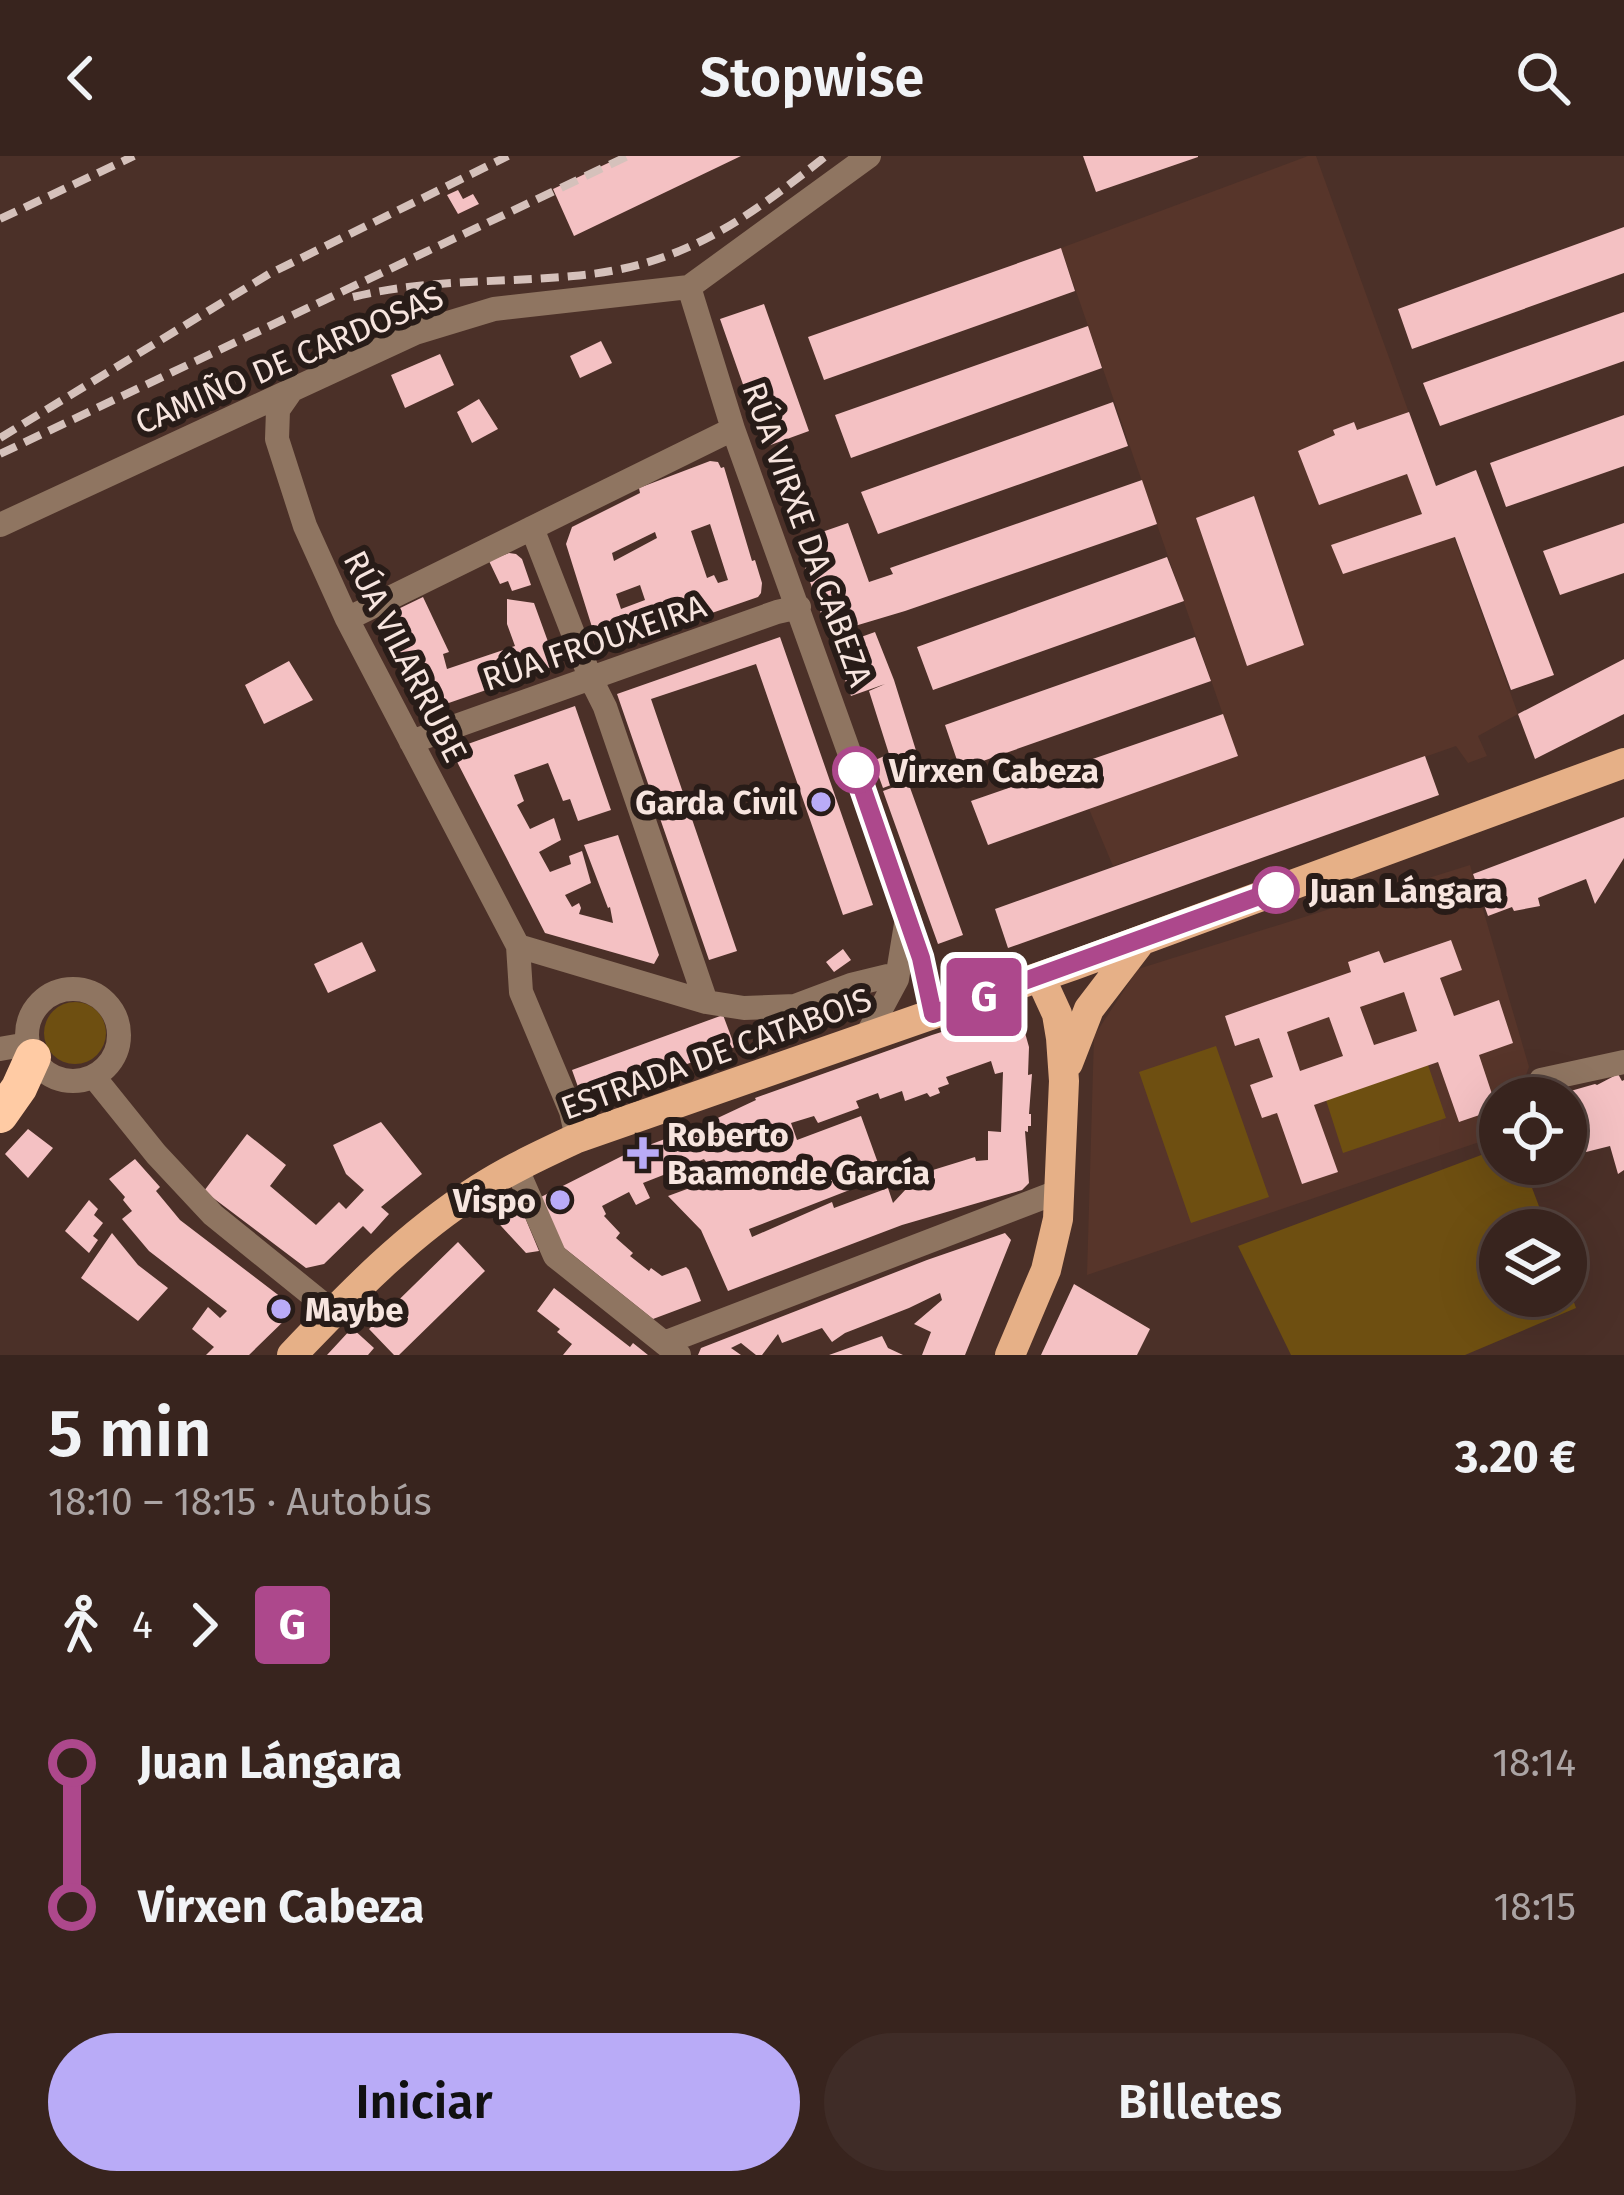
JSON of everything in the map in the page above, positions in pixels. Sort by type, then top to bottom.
[{"type":"highway","points":[[0,1115],[20,1088],[20,1050]]},
{"type":"main road","name":"ESTRADA DE CATABOIS","points":[[292,1355],[405,1244],[475,1192],[577,1138],[1074,965],[1624,763]]},
{"type":"main road","points":[[1064,1081],[1089,1009],[1142,940]]},
{"type":"main road","points":[[1074,965],[1084,979],[1089,1009]]},
{"type":"main road","points":[[1010,1355],[1054,1243],[1060,1191],[1064,1081],[1057,1014],[1040,977]]},
{"type":"street","points":[[688,287],[869,156]]},
{"type":"street","name":"CAMIÑO DE CARDOSAS","points":[[0,525],[416,333],[494,309],[688,287]]},
{"type":"street","name":"RÚA VIRXE DA CABEZA","points":[[688,287],[733,429],[908,916],[933,1014]]},
{"type":"street","name":"RÚA VILARRUBE","points":[[294,387],[278,410],[278,439],[305,526],[347,619],[518,946],[521,992],[571,1111],[577,1138]]},
{"type":"street","points":[[347,619],[733,429]]},
{"type":"street","points":[[532,528],[605,707],[706,1002]]},
{"type":"street","name":"RÚA FROUXEIRA","points":[[411,742],[799,608]]},
{"type":"street","points":[[866,1036],[897,979],[908,916]]},
{"type":"street","points":[[518,946],[706,1002],[744,1008],[795,1006],[887,976],[897,979]]},
{"type":"street","points":[[69,989],[100,997],[118,1023],[116,1054],[107,1067],[81,1081],[53,1076],[20,1050],[41,1003],[69,989]]},
{"type":"street","points":[[1555,1077],[1624,1062]]},
{"type":"street","points":[[94,1077],[213,1215],[333,1312]]},
{"type":"street","points":[[516,1167],[555,1256],[667,1351],[1060,1191]]},
{"type":"shaded area","points":[[1316,156],[1518,714],[1478,736],[1487,756],[1468,763],[1456,746],[1113,866],[1089,809],[1237,755],[1061,248]]},
{"type":"shaded area","points":[[1470,865],[1529,1067],[1525,1077],[1479,1077],[1479,1142],[1087,1275],[1094,1036],[1138,969]]},
{"type":"shaded area","points":[[75,1002],[97,1011],[106,1033],[97,1055],[75,1064],[53,1055],[44,1033],[53,1011]]},
{"type":"shaded area","points":[[1216,1046],[1269,1197],[1191,1223],[1139,1072]]},
{"type":"shaded area","points":[[1428,1065],[1446,1118],[1343,1153],[1326,1100]]},
{"type":"shaded area","points":[[1479,1156],[1479,1185],[1531,1185],[1540,1209],[1479,1209],[1479,1317],[1555,1317],[1465,1355],[1291,1355],[1238,1246]]},
{"type":"building","points":[[623,156],[741,156],[574,236],[553,189]]},
{"type":"building","points":[[1083,156],[1198,156],[1198,157],[1096,192]]},
{"type":"building","points":[[458,190],[463,199],[473,194],[479,204],[458,214],[447,195]]},
{"type":"building","points":[[1624,227],[1624,273],[1412,349],[1398,309]]},
{"type":"building","points":[[1061,248],[1075,291],[824,380],[808,337]]},
{"type":"building","points":[[764,304],[809,431],[765,447],[720,319]]},
{"type":"building","points":[[1624,312],[1624,361],[1440,426],[1423,383]]},
{"type":"building","points":[[1088,326],[1102,368],[851,458],[835,415]]},
{"type":"building","points":[[601,341],[612,363],[580,378],[570,356]]},
{"type":"building","points":[[440,354],[454,385],[405,408],[391,375]]},
{"type":"building","points":[[479,399],[498,429],[472,443],[457,412]]},
{"type":"building","points":[[1113,402],[1128,446],[878,534],[861,492]]},
{"type":"building","points":[[1409,412],[1436,486],[1476,470],[1554,675],[1511,690],[1455,537],[1343,574],[1331,545],[1422,514],[1407,474],[1319,505],[1298,451],[1354,422],[1357,430]]},
{"type":"building","points":[[1624,415],[1624,466],[1506,507],[1490,463]]},
{"type":"building","points":[[710,461],[724,467],[762,583],[761,593],[601,648],[566,544],[572,527],[640,493],[639,488]],"holes":[[[710,524],[728,580],[718,583],[714,575],[707,578],[691,531]],[[655,532],[657,538],[614,561],[612,553]],[[640,585],[645,600],[621,609],[616,594]]]},
{"type":"building","points":[[792,468],[810,519],[793,526],[775,474]]},
{"type":"building","points":[[1142,480],[1157,524],[828,634],[796,541],[848,523],[869,582],[893,574],[890,568]]},
{"type":"building","points":[[1254,496],[1304,645],[1247,666],[1196,518]]},
{"type":"building","points":[[1624,523],[1624,573],[1560,595],[1543,551]]},
{"type":"building","points":[[509,553],[522,559],[531,585],[512,591],[508,581],[500,584],[489,561]]},
{"type":"building","points":[[1167,557],[1184,601],[933,690],[917,647]]},
{"type":"building","points":[[423,597],[449,652],[443,654],[447,669],[515,646],[507,624],[507,599],[534,603],[555,661],[552,667],[440,706],[426,702],[387,628],[394,611]]},
{"type":"building","points":[[875,632],[923,773],[883,788],[873,761],[889,754],[869,691],[885,684],[851,696],[833,647]]},
{"type":"building","name":"Garda Civil","points":[[780,637],[873,905],[843,915],[756,664],[651,699],[737,951],[709,960],[617,694]]},
{"type":"building","points":[[1195,637],[1211,681],[960,769],[945,725]]},
{"type":"building","points":[[1624,659],[1624,714],[1535,759],[1518,714]]},
{"type":"building","points":[[289,661],[313,700],[264,724],[245,685]]},
{"type":"building","points":[[575,706],[611,810],[578,821],[570,799],[563,801],[548,763],[514,775],[524,801],[517,805],[530,829],[554,818],[561,840],[539,852],[550,872],[571,864],[569,856],[582,851],[591,883],[565,895],[572,907],[579,903],[579,914],[613,923],[584,845],[618,835],[659,955],[654,964],[545,933],[451,750]]},
{"type":"building","points":[[1223,714],[1238,756],[988,845],[971,801]]},
{"type":"building","points":[[1425,756],[1439,795],[1008,948],[995,909]]},
{"type":"building","points":[[908,782],[963,935],[938,944],[883,791]]},
{"type":"building","points":[[1624,817],[1624,858],[1595,904],[1586,879],[1538,898],[1540,906],[1514,911],[1512,907],[1488,916],[1473,874]]},
{"type":"building","points":[[1451,940],[1462,970],[1440,978],[1454,1016],[1499,1000],[1513,1043],[1479,1055],[1486,1077],[1479,1077],[1479,1115],[1459,1122],[1438,1062],[1314,1105],[1338,1172],[1302,1184],[1277,1113],[1262,1118],[1250,1085],[1273,1077],[1259,1038],[1235,1046],[1225,1016],[1351,972],[1348,962],[1379,951],[1384,963]],"holes":[[[1404,992],[1417,1031],[1374,1045],[1360,1007]],[[1329,1017],[1343,1056],[1300,1071],[1287,1032]]]},
{"type":"building","points":[[362,942],[376,971],[328,993],[314,964]]},
{"type":"building","points":[[843,949],[851,960],[834,972],[826,962]]},
{"type":"building","points":[[1018,1008],[1029,1047],[1028,1075],[1032,1074],[1031,1126],[1025,1131],[1029,1183],[1022,1190],[902,1225],[728,1291],[701,1230],[668,1196],[717,1178],[704,1159],[643,1183],[650,1198],[636,1205],[629,1192],[602,1206],[604,1216],[620,1233],[616,1238],[649,1271],[662,1276],[689,1270],[701,1301],[653,1319],[558,1243],[539,1198],[755,1098]],"holes":[[[991,1061],[995,1074],[1003,1072],[1001,1132],[988,1131],[988,1160],[976,1161],[975,1157],[920,1174],[893,1203],[888,1188],[834,1208],[832,1202],[752,1237],[749,1229],[883,1177],[861,1116],[797,1140],[791,1123],[814,1116],[818,1123],[859,1108],[856,1101],[878,1093],[880,1099],[902,1091],[905,1101],[927,1093],[930,1097],[949,1084],[946,1077]]]},
{"type":"building","points":[[723,1015],[735,1047],[583,1101],[572,1070]]},
{"type":"building","points":[[1618,1074],[1624,1080],[1624,1170],[1618,1174],[1610,1146],[1587,1152],[1587,1086]]},
{"type":"building","points":[[381,1122],[422,1174],[381,1207],[389,1214],[371,1234],[363,1226],[324,1264],[306,1268],[204,1191],[247,1134],[286,1165],[270,1186],[316,1225],[339,1202],[346,1209],[364,1190],[346,1174],[333,1145]]},
{"type":"building","points":[[28,1129],[53,1148],[28,1178],[5,1154]]},
{"type":"building","points":[[135,1159],[180,1220],[290,1304],[290,1315],[249,1355],[206,1355],[214,1347],[192,1329],[208,1307],[220,1318],[227,1311],[149,1251],[122,1219],[132,1211],[109,1179]]},
{"type":"building","points":[[89,1200],[103,1223],[89,1253],[65,1231]]},
{"type":"building","points":[[519,1203],[539,1251],[526,1253],[491,1215]]},
{"type":"building","points":[[112,1233],[138,1265],[168,1288],[138,1321],[81,1278]]},
{"type":"building","points":[[1005,1233],[1011,1240],[965,1355],[922,1355],[931,1332],[914,1324],[942,1300],[940,1293],[832,1342],[822,1328],[782,1343],[778,1334],[762,1355],[741,1343],[731,1348],[741,1355],[698,1355],[701,1348]]},
{"type":"building","points":[[458,1242],[485,1271],[394,1355],[369,1329]]},
{"type":"building","points":[[1074,1284],[1150,1329],[1137,1355],[1041,1355]]},
{"type":"building","points":[[554,1288],[630,1347],[633,1343],[648,1355],[563,1355],[572,1344],[537,1311]]},
{"type":"building","points":[[352,1328],[374,1348],[368,1355],[327,1355]]},
{"type":"building","points":[[882,1336],[888,1348],[903,1355],[829,1355]]},
{"type":"railway","points":[[0,219],[134,156]]},
{"type":"railway","points":[[0,438],[269,274],[508,156]]},
{"type":"railway","points":[[0,454],[628,156]]},
{"type":"railway","points":[[353,297],[435,284],[573,276],[647,263],[738,220],[826,156]]},
{"type":"bus line","name":"G","points":[[856,770],[921,958],[933,1014],[1276,890]]},
{"type":"place","name":"Virxen Cabeza","points":[[856,770]]},
{"type":"place","name":"Garda Civil","points":[[821,802]]},
{"type":"place","name":"Juan Lángara","points":[[1276,890]]},
{"type":"place","name":"Roberto Baamonde García","points":[[643,1153]]},
{"type":"place","name":"Vispo","points":[[560,1200]]},
{"type":"place","name":"Maybe","points":[[281,1309]]}]
